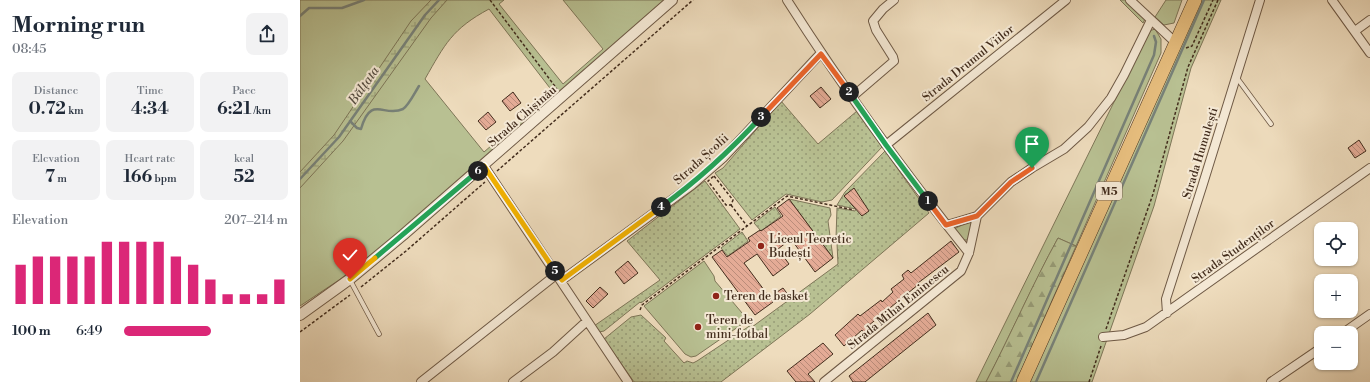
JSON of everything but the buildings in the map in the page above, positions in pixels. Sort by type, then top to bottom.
[{"type":"highway","name":"M5","points":[[1024,382],[1181,46],[1195,0]]},
{"type":"street","name":"Strada Chișinău","points":[[300,314],[350,279],[484,166],[672,0]]},
{"type":"street","points":[[787,0],[821,54],[886,145],[969,253]]},
{"type":"street","points":[[852,97],[894,61],[876,30],[873,21],[883,9],[894,0]]},
{"type":"street","name":"Strada Drumul Viilor","points":[[886,145],[1066,0]]},
{"type":"street","points":[[1130,0],[1181,46]]},
{"type":"street","name":"Strada Humulești","points":[[1167,313],[1166,299],[1260,0]]},
{"type":"street","points":[[1332,0],[1370,53]]},
{"type":"street","name":"Strada Mihai Eminescu","points":[[824,382],[956,275],[967,262],[977,216],[986,205],[1021,174],[1064,149],[1088,127],[1111,98],[1151,20]]},
{"type":"street","points":[[1355,31],[1370,20]]},
{"type":"street","name":"Strada Școlii","points":[[421,382],[560,277],[692,185],[723,158],[821,54]]},
{"type":"street","points":[[484,166],[560,277],[587,321],[628,382]]},
{"type":"street","name":"Strada Studenților","points":[[1103,337],[1124,335],[1146,327],[1370,168]]},
{"type":"street","points":[[946,225],[977,216]]},
{"type":"street","points":[[1353,326],[1370,314]]},
{"type":"street","points":[[514,382],[553,352],[587,321]]},
{"type":"street","points":[[1271,382],[1314,353]]},
{"type":"lane","points":[[1235,76],[1271,124]]},
{"type":"lane","points":[[350,279],[380,334]]},
{"type":"path","points":[[490,0],[563,97]]},
{"type":"path","points":[[300,332],[357,291],[406,251],[693,0]]},
{"type":"path","points":[[1181,46],[1192,46],[1213,0]]},
{"type":"path","points":[[1089,382],[1103,337],[1153,194],[1188,67],[1218,0]]},
{"type":"path","points":[[714,176],[733,200],[731,205]]},
{"type":"path","points":[[708,181],[726,205],[731,205],[747,226]]},
{"type":"path","points":[[640,310],[642,306],[787,196],[854,210]]},
{"type":"green space","points":[[300,0],[504,0],[499,4],[563,84],[603,49],[563,0],[666,0],[390,241],[339,280],[300,306]],"holes":[[[489,9],[553,92],[484,152],[425,79],[438,56],[451,38],[466,23]]]},
{"type":"green space","points":[[431,0],[447,0],[431,18],[343,141],[300,188],[300,172],[334,135],[411,21]]},
{"type":"green space","points":[[1120,0],[1126,0],[1145,19],[1143,23]]},
{"type":"green space","points":[[1166,0],[1182,0],[1174,23],[1164,25],[1155,17]]},
{"type":"green space","points":[[1199,0],[1221,0],[1191,68],[1154,206],[1092,382],[1028,382]]},
{"type":"green space","points":[[1155,29],[1161,39],[1161,53],[1076,246],[1058,238],[986,382],[976,382],[1149,31]]},
{"type":"green space","points":[[781,101],[818,144],[857,111],[882,147],[832,200],[822,202],[786,194],[752,220],[715,173],[723,168]]},
{"type":"green space","points":[[885,151],[929,213],[810,314],[721,382],[634,382],[604,339],[631,317],[641,315],[666,338],[664,341],[684,363],[687,361],[693,363],[751,325],[752,327],[838,264],[837,243],[840,241],[839,238],[836,238],[837,208],[855,211],[856,209],[837,205],[845,192]]},
{"type":"green space","points":[[705,181],[740,229],[641,303],[640,302],[604,331],[599,332],[594,326],[660,280],[627,241]]},
{"type":"green space","points":[[789,199],[830,208],[831,215],[828,221],[833,258]]},
{"type":"green space","points":[[775,207],[781,216],[761,231],[754,223]]},
{"type":"green space","points":[[970,221],[972,222],[969,240],[963,240],[954,229]]},
{"type":"green space","points":[[742,232],[748,241],[728,256],[721,248]]},
{"type":"green space","points":[[1058,238],[1076,246],[1016,382],[986,382],[1039,274]]},
{"type":"green space","points":[[704,261],[714,276],[715,281],[748,320],[696,356],[691,357],[685,354],[644,306]]},
{"type":"waterway","points":[[300,16],[309,8],[342,8],[364,0]]},
{"type":"waterway","name":"Bălţata","points":[[300,179],[339,137],[425,15],[439,0]]},
{"type":"waterway","points":[[1036,382],[1204,0]]},
{"type":"waterway","points":[[1011,382],[1154,55],[1156,42],[1154,36]]},
{"type":"waterway","points":[[350,121],[357,128],[361,129],[369,112],[379,109],[390,111],[403,109],[410,102],[419,86]]},
{"type":"place","name":"Liceul Teoretic Budești","points":[[761,246]]},
{"type":"place","name":"Teren de basket","points":[[716,296]]},
{"type":"place","name":"Teren de mini-fotbal","points":[[698,327]]},
{"type":"route","points":[[350,279],[484,166],[562,280],[692,185],[723,158],[821,54],[886,145],[946,225],[977,216],[986,205],[1011,182],[1032,168]]}]
